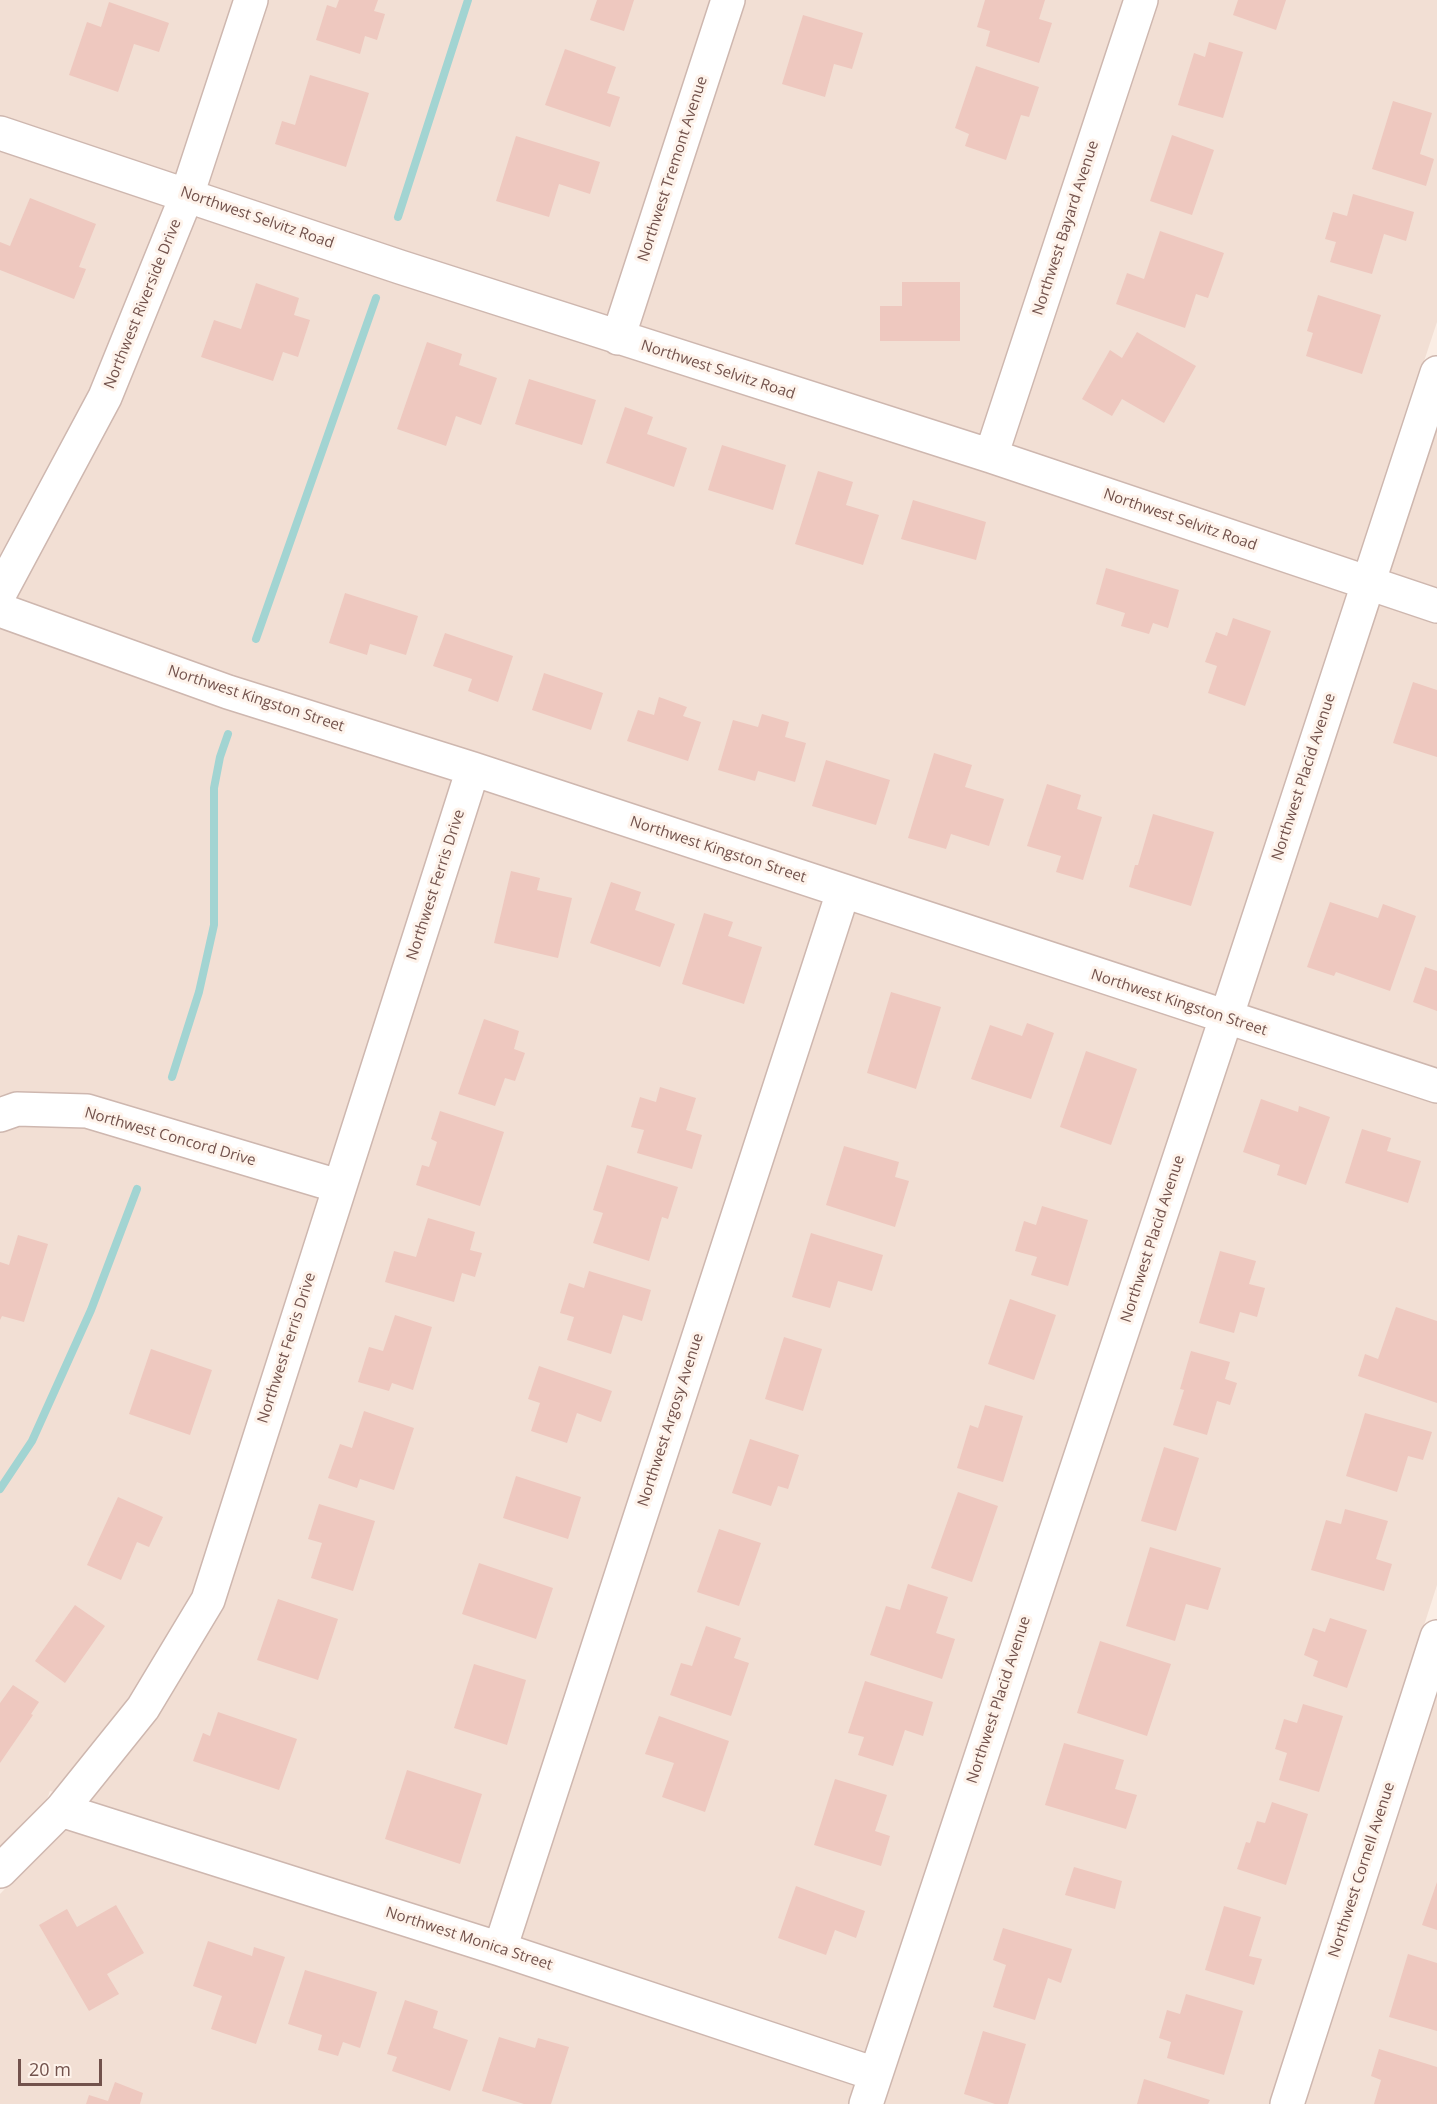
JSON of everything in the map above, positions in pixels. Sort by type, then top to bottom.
[{"type":"street","name":"Northwest Riverside Drive","points":[[0,593],[105,397],[188,195],[251,0]]},
{"type":"street","name":"Northwest Tremont Avenue","points":[[618,338],[728,0]]},
{"type":"street","name":"Northwest Bayard Avenue","points":[[991,456],[1141,0]]},
{"type":"street","name":"Northwest Selvitz Road","points":[[0,133],[618,338],[991,456],[1437,606]]},
{"type":"street","name":"Northwest Placid Avenue","points":[[866,2104],[1437,373]]},
{"type":"street","name":"Northwest Kingston Street","points":[[0,610],[228,692],[473,769],[1437,1086]]},
{"type":"street","name":"Northwest Ferris Drive","points":[[0,1871],[61,1810],[143,1708],[208,1600],[338,1186],[473,769]]},
{"type":"street","name":"Northwest Argosy Avenue","points":[[500,1949],[843,892]]},
{"type":"street","name":"Northwest Concord Drive","points":[[0,1115],[17,1109],[87,1111],[338,1186]]},
{"type":"street","name":"Northwest Cornell Avenue","points":[[1287,2104],[1437,1637]]},
{"type":"street","name":"Northwest Monica Street","points":[[61,1810],[500,1949],[875,2073]]},
{"type":"shaded area","points":[[0,0],[234,0],[177,176],[0,118]]},
{"type":"shaded area","points":[[268,0],[711,0],[607,319],[207,186]]},
{"type":"shaded area","points":[[745,0],[1124,0],[980,438],[638,329]]},
{"type":"shaded area","points":[[1158,0],[1437,0],[1437,322],[1357,564],[1011,448]]},
{"type":"shaded area","points":[[0,148],[167,203],[90,391],[0,558]]},
{"type":"shaded area","points":[[197,214],[987,471],[1348,592],[1215,1000],[232,678],[14,600],[119,404]]},
{"type":"shaded area","points":[[1437,425],[1437,590],[1388,574]]},
{"type":"shaded area","points":[[1379,602],[1437,620],[1437,1072],[1246,1010]]},
{"type":"shaded area","points":[[0,625],[453,779],[327,1168],[0,1099]]},
{"type":"shaded area","points":[[484,789],[823,901],[488,1930],[87,1803],[157,1715]]},
{"type":"shaded area","points":[[854,911],[1206,1027],[864,2054],[519,1940]]},
{"type":"shaded area","points":[[1237,1037],[1437,1101],[1437,1585],[1270,2104],[883,2104]]},
{"type":"shaded area","points":[[21,1124],[86,1125],[318,1196],[192,1594],[129,1699],[54,1792],[50,1791],[46,1802],[0,1849],[0,1131]]},
{"type":"shaded area","points":[[1437,1691],[1437,2104],[1304,2104]]},
{"type":"shaded area","points":[[66,1826],[495,1963],[856,2082],[849,2104],[0,2104],[0,1894]]},
{"type":"building","points":[[339,0],[378,0],[374,11],[385,14],[377,40],[365,36],[360,54],[316,40],[327,5],[336,8]]},
{"type":"building","points":[[597,0],[634,0],[624,31],[590,20]]},
{"type":"building","points":[[985,0],[1045,0],[1039,19],[1052,23],[1039,63],[986,46],[990,31],[977,27]]},
{"type":"building","points":[[1238,0],[1286,0],[1276,30],[1233,15]]},
{"type":"building","points":[[109,2],[169,23],[159,52],[134,44],[118,92],[69,75],[87,22],[101,27]]},
{"type":"building","points":[[803,15],[863,33],[852,69],[834,64],[825,97],[782,84]]},
{"type":"building","points":[[1209,42],[1243,52],[1223,118],[1178,105],[1194,53],[1205,57]]},
{"type":"building","points":[[565,49],[616,67],[607,93],[620,97],[610,127],[545,105]]},
{"type":"building","points":[[976,66],[1039,87],[1029,117],[1021,115],[1006,160],[965,146],[969,134],[955,128]]},
{"type":"building","points":[[310,75],[369,93],[346,167],[275,144],[282,121],[295,125]]},
{"type":"building","points":[[1393,101],[1432,113],[1420,154],[1434,159],[1426,186],[1372,169]]},
{"type":"building","points":[[1172,135],[1214,150],[1192,215],[1150,201]]},
{"type":"building","points":[[516,136],[600,162],[590,194],[559,184],[549,217],[496,201]]},
{"type":"building","points":[[1353,194],[1414,212],[1406,241],[1384,234],[1372,274],[1330,262],[1336,242],[1325,239],[1333,212],[1347,216]]},
{"type":"building","points":[[30,198],[96,224],[79,267],[86,269],[74,299],[0,270],[0,242],[10,246]]},
{"type":"building","points":[[1160,231],[1224,253],[1208,298],[1196,294],[1185,328],[1116,304],[1127,273],[1144,279]]},
{"type":"building","points":[[902,282],[960,282],[960,341],[880,341],[880,306],[902,306]]},
{"type":"building","points":[[256,283],[299,298],[294,315],[310,320],[298,357],[283,352],[273,381],[201,357],[214,320],[241,329]]},
{"type":"building","points":[[1318,295],[1381,315],[1362,374],[1306,356],[1313,333],[1307,331]]},
{"type":"building","points":[[1137,332],[1196,366],[1164,423],[1122,399],[1112,416],[1082,399],[1110,350],[1122,358]]},
{"type":"building","points":[[427,342],[462,354],[459,365],[497,378],[481,425],[456,416],[446,446],[397,429]]},
{"type":"building","points":[[529,379],[596,400],[582,445],[515,424]]},
{"type":"building","points":[[625,407],[653,417],[647,434],[687,448],[674,487],[606,463]]},
{"type":"building","points":[[722,445],[786,465],[773,510],[708,490]]},
{"type":"building","points":[[818,471],[853,482],[846,505],[879,515],[863,565],[795,544]]},
{"type":"building","points":[[913,500],[986,522],[976,560],[901,539]]},
{"type":"building","points":[[1106,568],[1179,590],[1168,628],[1153,623],[1149,634],[1121,626],[1125,613],[1096,604]]},
{"type":"building","points":[[345,593],[418,616],[406,655],[370,644],[367,655],[329,643]]},
{"type":"building","points":[[1233,618],[1271,631],[1245,706],[1208,693],[1217,666],[1205,662],[1216,632],[1227,636]]},
{"type":"building","points":[[445,633],[513,656],[498,702],[468,691],[472,679],[433,666]]},
{"type":"building","points":[[544,673],[603,693],[591,730],[532,710]]},
{"type":"building","points":[[1413,682],[1437,690],[1437,757],[1393,743]]},
{"type":"building","points":[[659,697],[687,707],[683,716],[701,722],[688,761],[627,741],[638,710],[654,715]]},
{"type":"building","points":[[762,714],[789,722],[785,737],[806,743],[795,782],[758,771],[755,781],[718,770],[733,720],[758,727]]},
{"type":"building","points":[[934,753],[972,765],[965,787],[1004,799],[989,846],[951,834],[946,849],[908,838]]},
{"type":"building","points":[[826,760],[890,780],[876,825],[812,806]]},
{"type":"building","points":[[1047,784],[1081,795],[1077,809],[1102,817],[1083,880],[1056,872],[1061,856],[1027,846]]},
{"type":"building","points":[[1153,814],[1214,832],[1191,906],[1129,887]]},
{"type":"building","points":[[511,871],[540,878],[537,890],[572,898],[558,958],[494,943]]},
{"type":"building","points":[[611,882],[641,892],[635,910],[675,924],[660,967],[590,943]]},
{"type":"building","points":[[1330,902],[1378,918],[1383,904],[1416,916],[1390,991],[1336,972],[1334,976],[1307,967]]},
{"type":"building","points":[[704,913],[733,922],[728,936],[762,947],[744,1004],[682,984]]},
{"type":"building","points":[[1425,967],[1437,971],[1437,1011],[1413,1002]]},
{"type":"building","points":[[891,992],[941,1007],[916,1089],[867,1073]]},
{"type":"building","points":[[484,1019],[519,1031],[514,1049],[525,1053],[515,1081],[505,1078],[495,1106],[458,1094]]},
{"type":"building","points":[[1027,1023],[1054,1033],[1031,1099],[971,1079],[990,1025],[1022,1036]]},
{"type":"building","points":[[1086,1051],[1137,1069],[1111,1145],[1060,1127]]},
{"type":"building","points":[[660,1087],[696,1098],[686,1130],[702,1135],[692,1169],[637,1153],[644,1130],[631,1127],[640,1097],[656,1102]]},
{"type":"building","points":[[1261,1099],[1298,1112],[1299,1106],[1330,1117],[1306,1185],[1277,1175],[1280,1165],[1243,1152]]},
{"type":"building","points":[[440,1111],[504,1132],[480,1206],[416,1185],[422,1165],[429,1167],[437,1142],[431,1139]]},
{"type":"building","points":[[1362,1129],[1391,1138],[1387,1151],[1421,1161],[1408,1203],[1345,1183]]},
{"type":"building","points":[[844,1146],[899,1162],[895,1177],[909,1181],[895,1227],[826,1205]]},
{"type":"building","points":[[607,1165],[678,1187],[668,1219],[662,1217],[649,1261],[593,1243],[603,1213],[593,1210]]},
{"type":"building","points":[[1042,1206],[1088,1220],[1068,1286],[1031,1275],[1037,1257],[1015,1251],[1024,1221],[1036,1225]]},
{"type":"building","points":[[428,1218],[475,1232],[470,1250],[482,1253],[475,1277],[462,1273],[454,1302],[385,1282],[394,1251],[416,1257]]},
{"type":"building","points":[[811,1233],[883,1255],[872,1291],[838,1281],[830,1308],[792,1297]]},
{"type":"building","points":[[18,1235],[48,1244],[24,1322],[2,1316],[0,1320],[0,1262],[9,1265]]},
{"type":"building","points":[[1220,1251],[1256,1261],[1249,1284],[1265,1288],[1257,1317],[1240,1312],[1234,1333],[1199,1323]]},
{"type":"building","points":[[589,1271],[651,1290],[642,1321],[623,1315],[611,1354],[567,1340],[574,1317],[560,1313],[569,1283],[584,1288]]},
{"type":"building","points":[[1010,1299],[1056,1315],[1034,1380],[988,1364]]},
{"type":"building","points":[[1396,1307],[1437,1321],[1437,1403],[1358,1376],[1365,1354],[1378,1359]]},
{"type":"building","points":[[395,1315],[432,1327],[413,1390],[392,1383],[389,1391],[358,1382],[369,1347],[383,1351]]},
{"type":"building","points":[[784,1337],[822,1349],[803,1411],[765,1399]]},
{"type":"building","points":[[151,1349],[212,1370],[190,1435],[129,1414]]},
{"type":"building","points":[[1191,1351],[1230,1362],[1225,1379],[1237,1383],[1230,1405],[1217,1401],[1207,1435],[1173,1425],[1184,1390],[1180,1389]]},
{"type":"building","points":[[539,1366],[612,1391],[601,1422],[577,1413],[567,1443],[531,1431],[540,1403],[528,1399]]},
{"type":"building","points":[[985,1405],[1023,1416],[1003,1482],[957,1468],[970,1425],[978,1428]]},
{"type":"building","points":[[364,1411],[414,1428],[394,1490],[360,1479],[357,1488],[328,1478],[340,1444],[352,1448]]},
{"type":"building","points":[[1365,1413],[1432,1432],[1423,1460],[1408,1456],[1397,1492],[1346,1476]]},
{"type":"building","points":[[750,1439],[799,1455],[788,1489],[778,1486],[771,1506],[732,1493]]},
{"type":"building","points":[[1164,1447],[1199,1458],[1176,1531],[1141,1521]]},
{"type":"building","points":[[516,1476],[581,1497],[568,1539],[503,1518]]},
{"type":"building","points":[[958,1492],[998,1506],[972,1582],[931,1568]]},
{"type":"building","points":[[118,1497],[163,1517],[149,1547],[137,1542],[121,1580],[87,1565]]},
{"type":"building","points":[[319,1504],[375,1521],[353,1591],[311,1578],[322,1543],[308,1539]]},
{"type":"building","points":[[1345,1509],[1388,1521],[1376,1559],[1392,1564],[1384,1591],[1311,1570],[1326,1520],[1341,1524]]},
{"type":"building","points":[[719,1529],[761,1543],[739,1606],[697,1592]]},
{"type":"building","points":[[1150,1547],[1221,1568],[1208,1610],[1186,1604],[1175,1641],[1126,1626]]},
{"type":"building","points":[[479,1563],[553,1588],[536,1639],[462,1614]]},
{"type":"building","points":[[908,1584],[948,1597],[936,1633],[955,1639],[942,1679],[870,1655],[886,1606],[900,1610]]},
{"type":"building","points":[[278,1599],[338,1619],[318,1680],[257,1660]]},
{"type":"building","points":[[75,1605],[105,1626],[65,1683],[35,1661]]},
{"type":"building","points":[[1330,1618],[1367,1630],[1347,1688],[1313,1676],[1318,1661],[1304,1655],[1313,1628],[1325,1632]]},
{"type":"building","points":[[706,1626],[741,1638],[734,1658],[749,1663],[731,1716],[670,1695],[681,1663],[692,1666]]},
{"type":"building","points":[[1100,1641],[1171,1664],[1147,1736],[1077,1713]]},
{"type":"building","points":[[474,1664],[526,1680],[507,1745],[454,1728]]},
{"type":"building","points":[[865,1681],[933,1702],[923,1736],[905,1730],[893,1766],[858,1755],[864,1737],[848,1733]]},
{"type":"building","points":[[13,1685],[39,1702],[31,1714],[33,1715],[0,1763],[0,1703]]},
{"type":"building","points":[[1303,1704],[1343,1716],[1319,1792],[1279,1780],[1287,1753],[1275,1749],[1284,1719],[1297,1723]]},
{"type":"building","points":[[218,1712],[297,1739],[279,1790],[193,1761],[203,1733],[210,1736]]},
{"type":"building","points":[[659,1716],[729,1741],[705,1812],[662,1797],[674,1763],[645,1754]]},
{"type":"building","points":[[1064,1743],[1124,1760],[1115,1789],[1137,1795],[1126,1829],[1045,1805]]},
{"type":"building","points":[[407,1770],[482,1794],[460,1864],[385,1839]]},
{"type":"building","points":[[835,1779],[887,1795],[875,1831],[890,1836],[881,1866],[814,1845]]},
{"type":"building","points":[[1272,1802],[1308,1814],[1286,1885],[1237,1869],[1246,1842],[1250,1843],[1257,1821],[1265,1823]]},
{"type":"building","points":[[1074,1867],[1122,1881],[1115,1909],[1065,1895]]},
{"type":"building","points":[[1437,1882],[1437,1930],[1422,1925]]},
{"type":"building","points":[[796,1886],[865,1911],[856,1938],[835,1930],[826,1955],[778,1938]]},
{"type":"building","points":[[116,1905],[144,1953],[107,1974],[119,1994],[89,2011],[39,1925],[67,1909],[77,1927]]},
{"type":"building","points":[[1224,1906],[1261,1917],[1249,1956],[1262,1959],[1254,1985],[1205,1970]]},
{"type":"building","points":[[1003,1928],[1072,1949],[1061,1983],[1048,1978],[1035,2020],[993,2007],[1006,1965],[993,1960]]},
{"type":"building","points":[[208,1941],[252,1956],[254,1947],[285,1957],[256,2044],[211,2029],[222,1996],[193,1986]]},
{"type":"building","points":[[1408,1954],[1437,1963],[1437,2031],[1389,2017]]},
{"type":"building","points":[[305,1970],[377,1992],[360,2048],[343,2042],[338,2056],[318,2050],[322,2035],[288,2024]]},
{"type":"building","points":[[1186,1994],[1243,2011],[1224,2075],[1167,2058],[1171,2042],[1159,2038],[1167,2010],[1180,2014]]},
{"type":"building","points":[[405,2000],[438,2011],[433,2028],[468,2040],[450,2091],[392,2071],[397,2057],[387,2054]]},
{"type":"building","points":[[983,2031],[1026,2044],[1008,2104],[995,2104],[964,2094]]},
{"type":"building","points":[[499,2037],[535,2048],[538,2038],[569,2047],[551,2104],[524,2104],[482,2091]]},
{"type":"building","points":[[1379,2049],[1437,2067],[1437,2104],[1374,2104],[1381,2080],[1371,2076]]},
{"type":"building","points":[[1144,2079],[1210,2100],[1208,2104],[1137,2104]]},
{"type":"building","points":[[115,2082],[143,2093],[140,2104],[86,2104],[89,2095],[108,2101]]},
{"type":"waterway","points":[[398,217],[468,0]]},
{"type":"waterway","points":[[256,639],[376,298]]},
{"type":"waterway","points":[[172,1077],[199,992],[214,925],[214,788],[220,757],[228,734]]},
{"type":"waterway","points":[[0,1489],[32,1441],[91,1310],[137,1189]]}]
